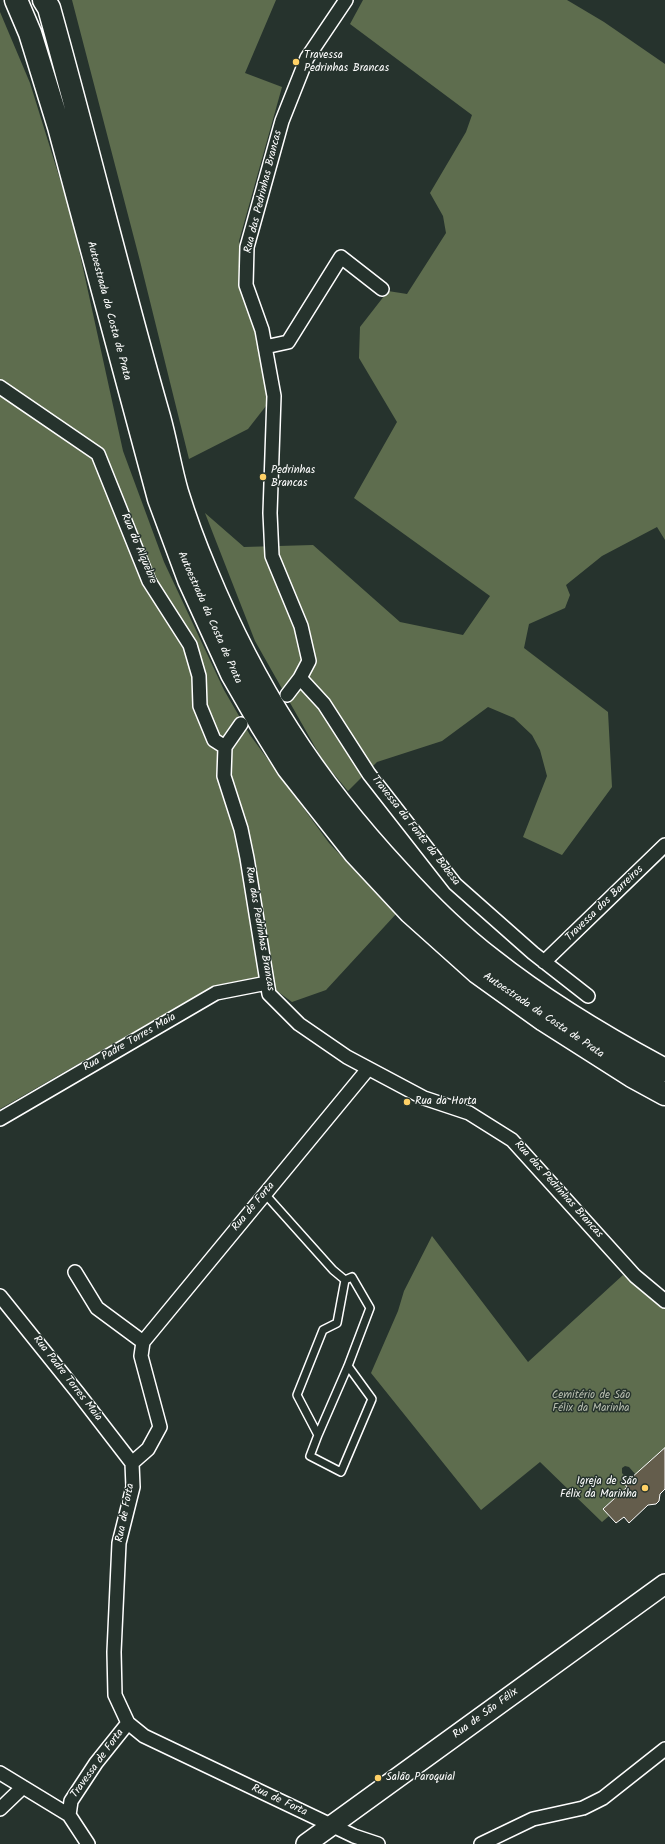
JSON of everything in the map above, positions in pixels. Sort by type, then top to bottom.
[{"type":"highway","name":"Autoestrada da Costa de Prata","points":[[16,0],[30,34],[60,127],[159,499],[189,580],[232,674],[262,726],[288,768],[355,853],[410,912],[477,972],[538,1016],[632,1076],[665,1094]]},
{"type":"highway","name":"Autoestrada da Costa de Prata","points":[[47,3],[78,112],[177,491],[206,570],[250,666],[278,715],[304,757],[334,798],[371,842],[424,899],[491,960],[559,1008],[665,1070]]},
{"type":"main road","name":"Rua de São Félix","points":[[306,1844],[665,1584]]},
{"type":"street","name":"Rua das Pedrinhas Brancas","points":[[287,695],[300,678],[309,661],[301,626],[272,556],[270,513],[274,396],[262,330],[246,285],[247,247],[282,121],[307,58],[346,0]]},
{"type":"street","points":[[265,347],[288,342],[341,256],[382,289]]},
{"type":"street","name":"Rua do Alquebre","points":[[0,387],[98,454],[149,581],[190,645],[199,676],[200,706],[214,740],[225,747]]},
{"type":"street","name":"Travessa da Fonte da Bobesa","points":[[300,678],[324,704],[369,774],[455,884],[544,962],[588,996]]},
{"type":"street","points":[[225,747],[241,724]]},
{"type":"street","name":"Rua das Pedrinhas Brancas","points":[[225,747],[224,776],[241,829],[247,858],[269,994],[299,1024],[368,1069],[424,1098],[469,1113],[512,1140],[635,1276],[665,1301]]},
{"type":"street","name":"Travessa dos Barreiros","points":[[544,962],[665,845]]},
{"type":"street","name":"Rua Padre Torres Maia","points":[[0,1119],[216,993],[267,983]]},
{"type":"street","name":"Rua de Forta","points":[[143,1342],[368,1069]]},
{"type":"street","points":[[75,1272],[97,1308],[143,1342],[141,1356],[160,1428],[148,1448],[132,1463]]},
{"type":"street","name":"Rua Padre Torres Maia","points":[[0,1296],[78,1392],[132,1463]]},
{"type":"street","name":"Rua de Forta","points":[[132,1463],[133,1487],[119,1543],[114,1652],[115,1695],[128,1723],[144,1736],[332,1826],[354,1836],[378,1844]]},
{"type":"street","name":"Travessa de Forta","points":[[70,1815],[71,1801],[96,1763],[128,1723]]},
{"type":"street","points":[[481,1844],[533,1819],[583,1808],[603,1798],[665,1749]]},
{"type":"street","points":[[0,1773],[70,1815],[88,1844]]},
{"type":"street","points":[[0,1809],[23,1786]]},
{"type":"lane","points":[[265,1194],[333,1270],[346,1280]]},
{"type":"lane","points":[[346,1280],[352,1277],[370,1308],[348,1366],[310,1456],[341,1472],[372,1399],[348,1366]]},
{"type":"lane","points":[[318,1435],[298,1395],[323,1330],[337,1323],[346,1280]]},
{"type":"green space","points":[[72,0],[276,0],[245,73],[282,87],[239,241],[265,319],[274,368],[273,397],[248,429],[189,459],[140,261]]},
{"type":"green space","points":[[363,0],[567,0],[604,22],[665,64],[665,540],[657,527],[602,556],[566,585],[570,595],[565,608],[529,624],[524,648],[608,712],[612,787],[562,855],[523,837],[547,776],[540,750],[532,735],[514,718],[488,707],[442,741],[377,762],[348,791],[323,761],[255,641],[205,513],[244,547],[313,545],[400,622],[463,635],[490,596],[354,498],[397,422],[359,358],[360,327],[388,291],[407,294],[446,233],[443,216],[430,193],[466,132],[472,115],[350,24]]},
{"type":"green space","points":[[0,12],[30,83],[72,218],[123,451],[164,562],[224,690],[250,735],[329,843],[396,914],[326,990],[292,1002],[273,988],[231,982],[165,1014],[0,1109]]},
{"type":"green space","name":"Cemitério de São Félix da Marinha","points":[[432,1236],[528,1362],[623,1275],[665,1307],[665,1448],[636,1475],[629,1467],[625,1466],[622,1468],[622,1473],[629,1481],[625,1484],[627,1487],[604,1508],[609,1516],[602,1522],[540,1462],[481,1510],[371,1373],[398,1311],[404,1291]]},
{"type":"building","name":"Igreja de São Félix da Marinha","points":[[665,1448],[665,1489],[660,1494],[659,1501],[656,1504],[648,1505],[629,1523],[624,1517],[616,1523],[603,1509],[627,1487],[625,1484]]},
{"type":"place","name":"Travessa Pedrinhas Brancas","points":[[296,62]]},
{"type":"place","name":"Pedrinhas Brancas","points":[[263,477]]},
{"type":"place","name":"Rua da Horta","points":[[407,1102]]},
{"type":"place","name":"Igreja de São Félix da Marinha","points":[[645,1488]]},
{"type":"place","name":"Salão Paroquial","points":[[378,1778]]}]
